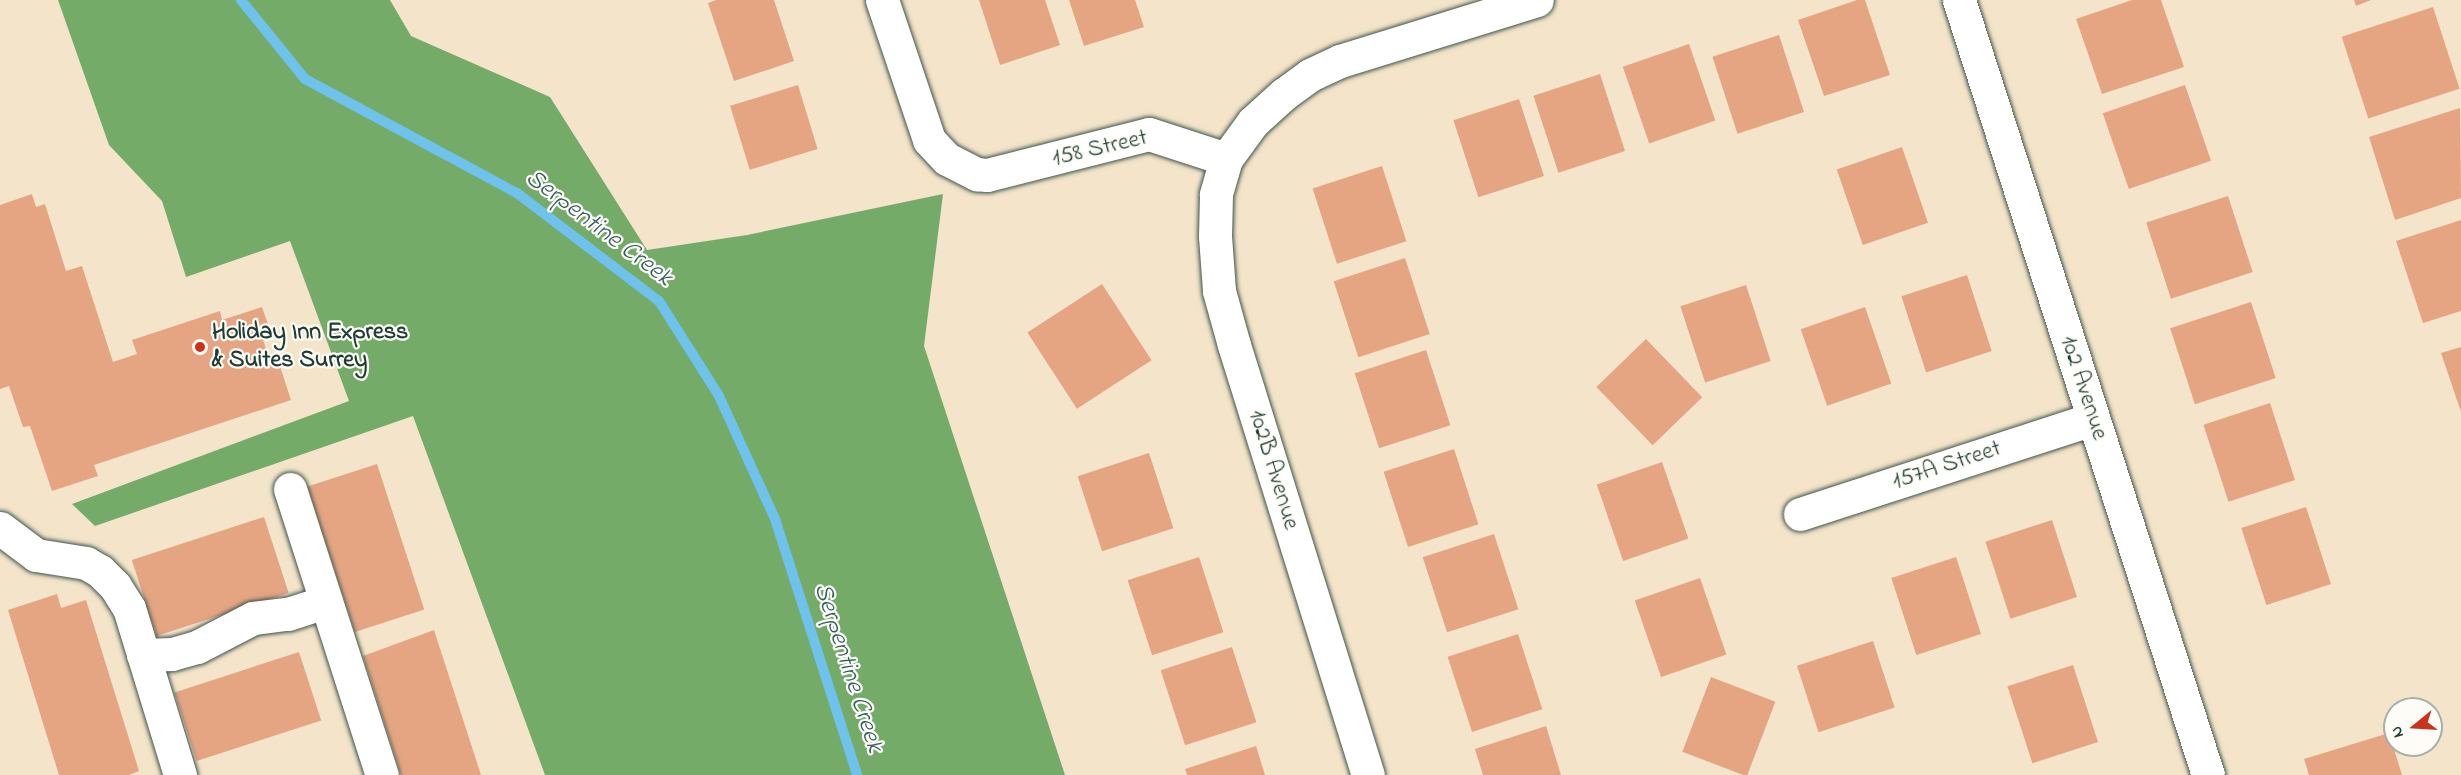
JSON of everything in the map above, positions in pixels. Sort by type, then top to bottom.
[{"type":"street","name":"158 Street","points":[[882,0],[929,140],[947,159],[977,174],[987,176],[1149,134],[1226,159]]},
{"type":"street","points":[[1226,159],[1253,122],[1284,94],[1310,75],[1340,61],[1537,0]]},
{"type":"street","name":"102 Avenue","points":[[1959,0],[2208,775]]},
{"type":"street","name":"102B Avenue","points":[[1226,159],[1216,195],[1215,236],[1219,291],[1237,357],[1368,775]]},
{"type":"street","name":"157A Street","points":[[1800,514],[2093,419]]},
{"type":"street","points":[[290,489],[382,775]]},
{"type":"street","points":[[0,528],[36,555],[76,559],[100,571],[115,586],[129,608],[180,775]]},
{"type":"street","points":[[143,655],[184,651],[253,618],[288,614],[326,602]]},
{"type":"green space","points":[[58,0],[390,0],[411,36],[550,97],[647,250],[747,235],[943,194],[924,346],[1065,775],[545,775],[413,416],[95,526],[72,504],[349,401],[290,241],[186,277],[162,201],[109,145]]},
{"type":"building","points":[[716,0],[774,0],[794,61],[734,81],[708,3]]},
{"type":"building","points":[[979,0],[1045,0],[1060,45],[1000,65]]},
{"type":"building","points":[[1069,0],[1135,0],[1144,27],[1084,46]]},
{"type":"building","points":[[1857,0],[1865,0],[1890,75],[1824,96],[1798,20]]},
{"type":"building","points":[[2132,0],[2161,0],[2184,67],[2102,94],[2076,19]]},
{"type":"building","points":[[2354,0],[2371,0],[2356,6]]},
{"type":"building","points":[[2433,7],[2460,89],[2368,118],[2342,37]]},
{"type":"building","points":[[1779,35],[1804,112],[1737,134],[1712,57]]},
{"type":"building","points":[[1689,44],[1715,121],[1649,143],[1623,67]]},
{"type":"building","points":[[1600,74],[1625,151],[1558,173],[1533,96]]},
{"type":"building","points":[[798,85],[818,149],[750,170],[730,106]]},
{"type":"building","points":[[2185,85],[2211,161],[2129,189],[2103,113]]},
{"type":"building","points":[[1519,99],[1544,176],[1478,197],[1453,120]]},
{"type":"building","points":[[2460,108],[2461,198],[2395,220],[2369,137]]},
{"type":"building","points":[[1902,147],[1928,223],[1863,245],[1837,169]]},
{"type":"building","points":[[1382,166],[1406,241],[1337,264],[1313,189]]},
{"type":"building","name":"Holiday Inn Express & Suites Surrey","points":[[32,194],[36,207],[45,204],[66,271],[82,266],[113,362],[137,354],[132,340],[220,311],[222,320],[262,307],[271,333],[262,336],[268,356],[276,354],[291,400],[94,465],[98,476],[52,491],[30,426],[23,427],[9,386],[0,389],[0,205]]},
{"type":"building","points":[[2228,196],[2253,272],[2171,299],[2146,223]]},
{"type":"building","points":[[2461,220],[2461,311],[2423,323],[2396,241]]},
{"type":"building","points":[[1405,258],[1430,334],[1358,357],[1334,281]]},
{"type":"building","points":[[1967,275],[1992,351],[1926,372],[1901,296]]},
{"type":"building","points":[[1102,284],[1152,360],[1077,409],[1027,332]]},
{"type":"building","points":[[1746,285],[1771,361],[1705,382],[1680,306]]},
{"type":"building","points":[[2251,302],[2276,378],[2195,404],[2170,328]]},
{"type":"building","points":[[1865,307],[1891,384],[1827,406],[1801,329]]},
{"type":"building","points":[[1646,339],[1702,397],[1653,445],[1596,387]]},
{"type":"building","points":[[2461,347],[2461,412],[2441,353]]},
{"type":"building","points":[[1426,350],[1450,425],[1379,448],[1355,373]]},
{"type":"building","points":[[2270,403],[2295,480],[2228,502],[2203,425]]},
{"type":"building","points":[[1454,449],[1478,524],[1408,547],[1384,472]]},
{"type":"building","points":[[1149,453],[1173,528],[1102,551],[1078,476]]},
{"type":"building","points":[[1662,462],[1688,539],[1623,561],[1597,484]]},
{"type":"building","points":[[377,464],[424,610],[355,632],[308,487]]},
{"type":"building","points":[[2306,507],[2331,584],[2266,605],[2241,528]]},
{"type":"building","points":[[264,517],[289,593],[157,636],[132,560]]},
{"type":"building","points":[[2052,520],[2077,597],[2010,619],[1985,542]]},
{"type":"building","points":[[1494,534],[1518,609],[1447,632],[1423,557]]},
{"type":"building","points":[[1199,557],[1223,632],[1152,655],[1128,580]]},
{"type":"building","points":[[1956,557],[1981,634],[1916,655],[1891,578]]},
{"type":"building","points":[[1700,578],[1726,655],[1661,677],[1635,600]]},
{"type":"building","points":[[57,594],[61,608],[86,600],[139,771],[129,775],[59,775],[8,610]]},
{"type":"building","points":[[434,630],[481,775],[401,775],[363,656]]},
{"type":"building","points":[[1518,634],[1542,709],[1472,732],[1448,657]]},
{"type":"building","points":[[1873,641],[1895,708],[1819,732],[1797,666]]},
{"type":"building","points":[[1232,647],[1256,722],[1185,745],[1161,670]]},
{"type":"building","points":[[299,652],[321,720],[197,761],[174,692]]},
{"type":"building","points":[[2073,665],[2098,742],[2032,763],[2007,686]]},
{"type":"building","points":[[1711,677],[1775,702],[1747,775],[1682,752]]},
{"type":"building","points":[[1546,726],[1561,775],[1483,775],[1475,749]]},
{"type":"building","points":[[2383,735],[2383,757],[2396,757],[2402,775],[2309,775],[2304,759]]},
{"type":"building","points":[[1256,746],[1265,775],[1187,775],[1185,769]]},
{"type":"waterway","name":"Serpentine Creek","points":[[241,0],[305,79],[517,193],[659,301],[719,396],[775,519],[857,775]]},
{"type":"place","name":"Holiday Inn Express & Suites Surrey","points":[[200,347]]}]
